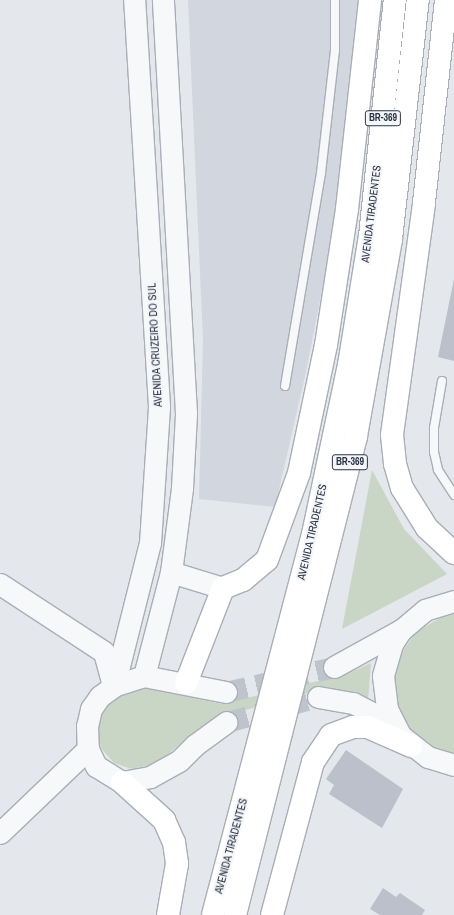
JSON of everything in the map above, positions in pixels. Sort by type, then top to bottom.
[{"type":"highway","points":[[186,683],[223,588],[243,580],[267,560],[299,473],[326,345],[346,216],[370,0]]},
{"type":"highway","name":"AVENIDA TIRADENTES","points":[[213,915],[313,534],[350,365],[370,236],[395,0]]},
{"type":"highway","name":"AVENIDA TIRADENTES","points":[[236,915],[319,590],[371,364],[391,239],[418,0]]},
{"type":"highway","points":[[446,0],[424,204],[392,435],[395,464],[402,488],[427,528],[454,553]]},
{"type":"highway","points":[[272,915],[313,762],[331,736],[354,728],[368,727],[411,746]]},
{"type":"highway","points":[[122,782],[164,820],[174,842],[177,864],[168,915]]},
{"type":"street","name":"AVENIDA CRUZEIRO DO SUL","points":[[114,686],[150,544],[159,406],[134,0]]},
{"type":"street","points":[[144,676],[171,572],[182,488],[185,398],[163,0]]},
{"type":"street","points":[[158,384],[185,398]]},
{"type":"street","points":[[171,572],[223,588]]},
{"type":"street","points":[[0,584],[104,652],[114,686]]},
{"type":"street","points":[[334,667],[401,630],[425,610],[454,601]]},
{"type":"street","points":[[401,630],[392,644],[383,676],[386,709],[393,724],[411,746],[428,757],[454,765]]},
{"type":"street","points":[[226,692],[144,676],[114,686],[100,696],[91,709],[87,726],[88,749],[96,766],[122,782],[150,778],[164,771],[227,722]]},
{"type":"street","points":[[318,697],[353,703],[393,724]]},
{"type":"street","points":[[0,833],[88,749]]},
{"type":"lane","points":[[285,386],[321,173],[335,51],[335,0]]},
{"type":"lane","points":[[442,381],[434,428],[434,452],[438,470],[454,495]]},
{"type":"shaded area","points":[[188,0],[365,0],[339,203],[306,372],[275,507],[199,499],[203,340]]},
{"type":"green space","points":[[372,470],[404,529],[447,574],[342,629]]},
{"type":"green space","points":[[454,614],[454,754],[437,750],[414,734],[399,711],[394,683],[400,655],[416,632],[440,618]]},
{"type":"green space","points":[[371,663],[368,701],[323,689],[216,718],[193,733],[166,756],[150,765],[132,769],[114,763],[101,748],[97,731],[100,716],[108,704],[129,691],[148,687],[168,689],[189,697],[222,704],[347,674]]},
{"type":"building","points":[[454,279],[454,361],[438,357]]},
{"type":"building","points":[[346,750],[403,789],[382,828],[329,794],[334,785],[326,779]]},
{"type":"building","points":[[383,888],[396,897],[400,893],[425,910],[422,915],[380,915],[370,909]]},
{"type":"tunnel","points":[[226,692],[334,667]]},
{"type":"tunnel","points":[[227,722],[318,697]]}]
